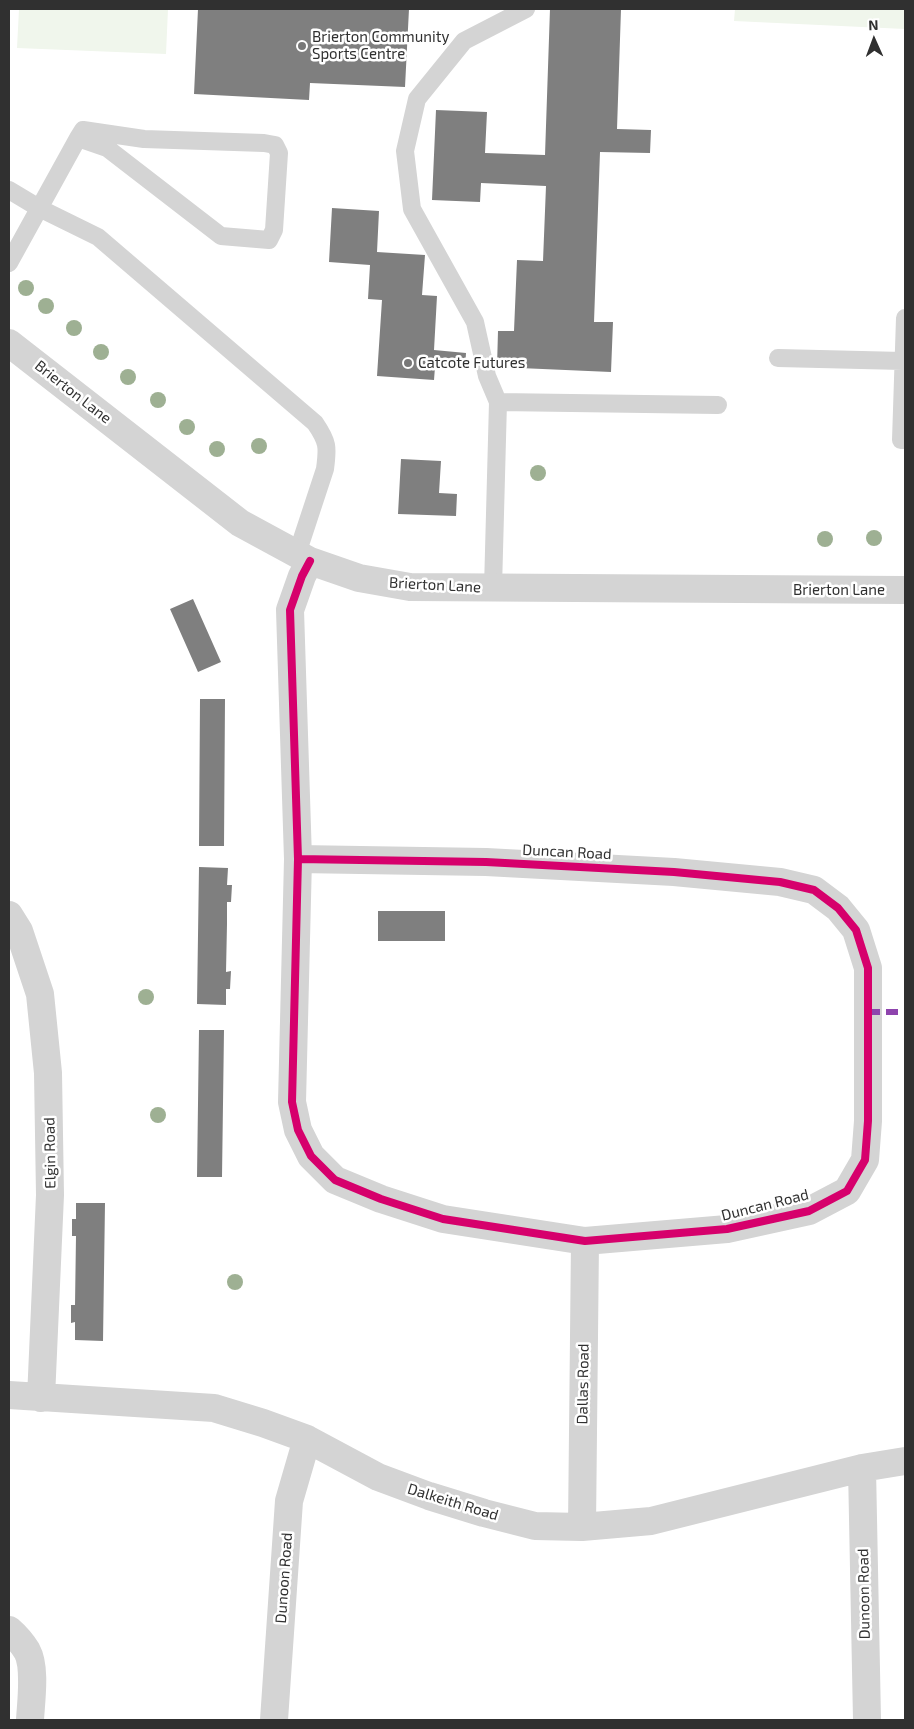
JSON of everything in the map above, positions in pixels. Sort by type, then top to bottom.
[{"type":"street","name":"Brierton Lane","points":[[9,343],[240,522],[303,557],[359,578],[410,587],[905,590]]},
{"type":"street","name":"Duncan Road","points":[[298,859],[486,862],[674,872],[780,882],[814,890],[838,908],[856,930],[868,968],[868,1121],[865,1160],[847,1191],[809,1211],[728,1229],[584,1240],[443,1219],[381,1199],[335,1180],[311,1156],[298,1130],[292,1102],[298,859],[290,610],[302,576],[303,557]]},
{"type":"street","name":"Elgin Road","points":[[9,915],[18,931],[40,994],[48,1073],[50,1195],[41,1398]]},
{"type":"street","name":"Dallas Road","points":[[582,1527],[584,1240]]},
{"type":"street","name":"Dalkeith Road","points":[[9,1395],[214,1408],[307,1439],[378,1477],[428,1496],[536,1526],[582,1527],[651,1521],[862,1468],[905,1461]]},
{"type":"street","name":"Dunoon Road","points":[[274,1720],[288,1501],[307,1439]]},
{"type":"street","name":"Dunoon Road","points":[[862,1468],[867,1720]]},
{"type":"street","points":[[9,1630],[28,1652],[31,1670],[30,1720]]},
{"type":"lane","points":[[493,588],[498,402],[487,376],[475,322],[412,208],[405,150],[417,99],[464,41],[526,9]]},
{"type":"lane","points":[[9,263],[39,208],[78,138],[83,130],[144,139],[275,145],[279,153],[274,230],[269,240],[221,236],[107,148],[78,138]]},
{"type":"lane","points":[[9,190],[39,208],[98,237],[320,430],[325,437],[327,455],[303,557]]},
{"type":"lane","points":[[905,318],[901,440],[905,440]]},
{"type":"lane","points":[[778,358],[903,361]]},
{"type":"lane","points":[[498,402],[718,404]]},
{"type":"shaded area","points":[[19,9],[168,9],[166,54],[17,48]]},
{"type":"shaded area","points":[[735,9],[905,9],[905,29],[734,21]]},
{"type":"building","name":"Brierton Community Sports Centre","points":[[198,9],[409,9],[405,87],[310,83],[309,100],[194,94]]},
{"type":"building","points":[[550,9],[621,9],[617,129],[651,130],[650,153],[600,152],[594,322],[613,322],[611,372],[497,367],[498,331],[514,331],[517,260],[543,261],[546,186],[481,183],[480,202],[432,200],[436,110],[487,112],[485,153],[545,155]]},
{"type":"building","points":[[332,208],[379,211],[377,252],[425,255],[422,295],[437,296],[434,350],[466,353],[465,369],[435,367],[434,380],[377,376],[382,300],[368,299],[370,265],[329,262]]},
{"type":"building","points":[[401,459],[441,461],[439,493],[457,494],[456,516],[398,514]]},
{"type":"building","points":[[193,599],[221,662],[198,672],[170,609]]},
{"type":"building","points":[[200,699],[225,699],[224,846],[199,846]]},
{"type":"building","points":[[199,867],[228,868],[227,885],[232,885],[231,902],[227,902],[226,972],[231,971],[230,989],[226,989],[226,1005],[197,1004]]},
{"type":"building","points":[[378,911],[445,911],[445,941],[378,941]]},
{"type":"building","points":[[199,1030],[224,1030],[222,1177],[197,1177]]},
{"type":"building","points":[[76,1203],[105,1203],[103,1341],[75,1340],[75,1322],[71,1323],[71,1305],[75,1305],[76,1236],[72,1236],[72,1219],[76,1219]]},
{"type":"marked path","points":[[868,1012],[905,1012]]},
{"type":"cycle path","points":[[298,859],[486,862],[674,872],[780,882],[814,890],[838,908],[856,930],[868,968],[868,1121],[865,1160],[847,1191],[809,1211],[727,1229],[585,1241],[443,1219],[381,1199],[335,1180],[311,1156],[298,1130],[292,1102],[298,859],[290,610],[302,576],[310,561]]},
{"type":"place","name":"Brierton Community Sports Centre","points":[[302,46]]},
{"type":"place","name":"Catcote Futures","points":[[408,363]]}]
